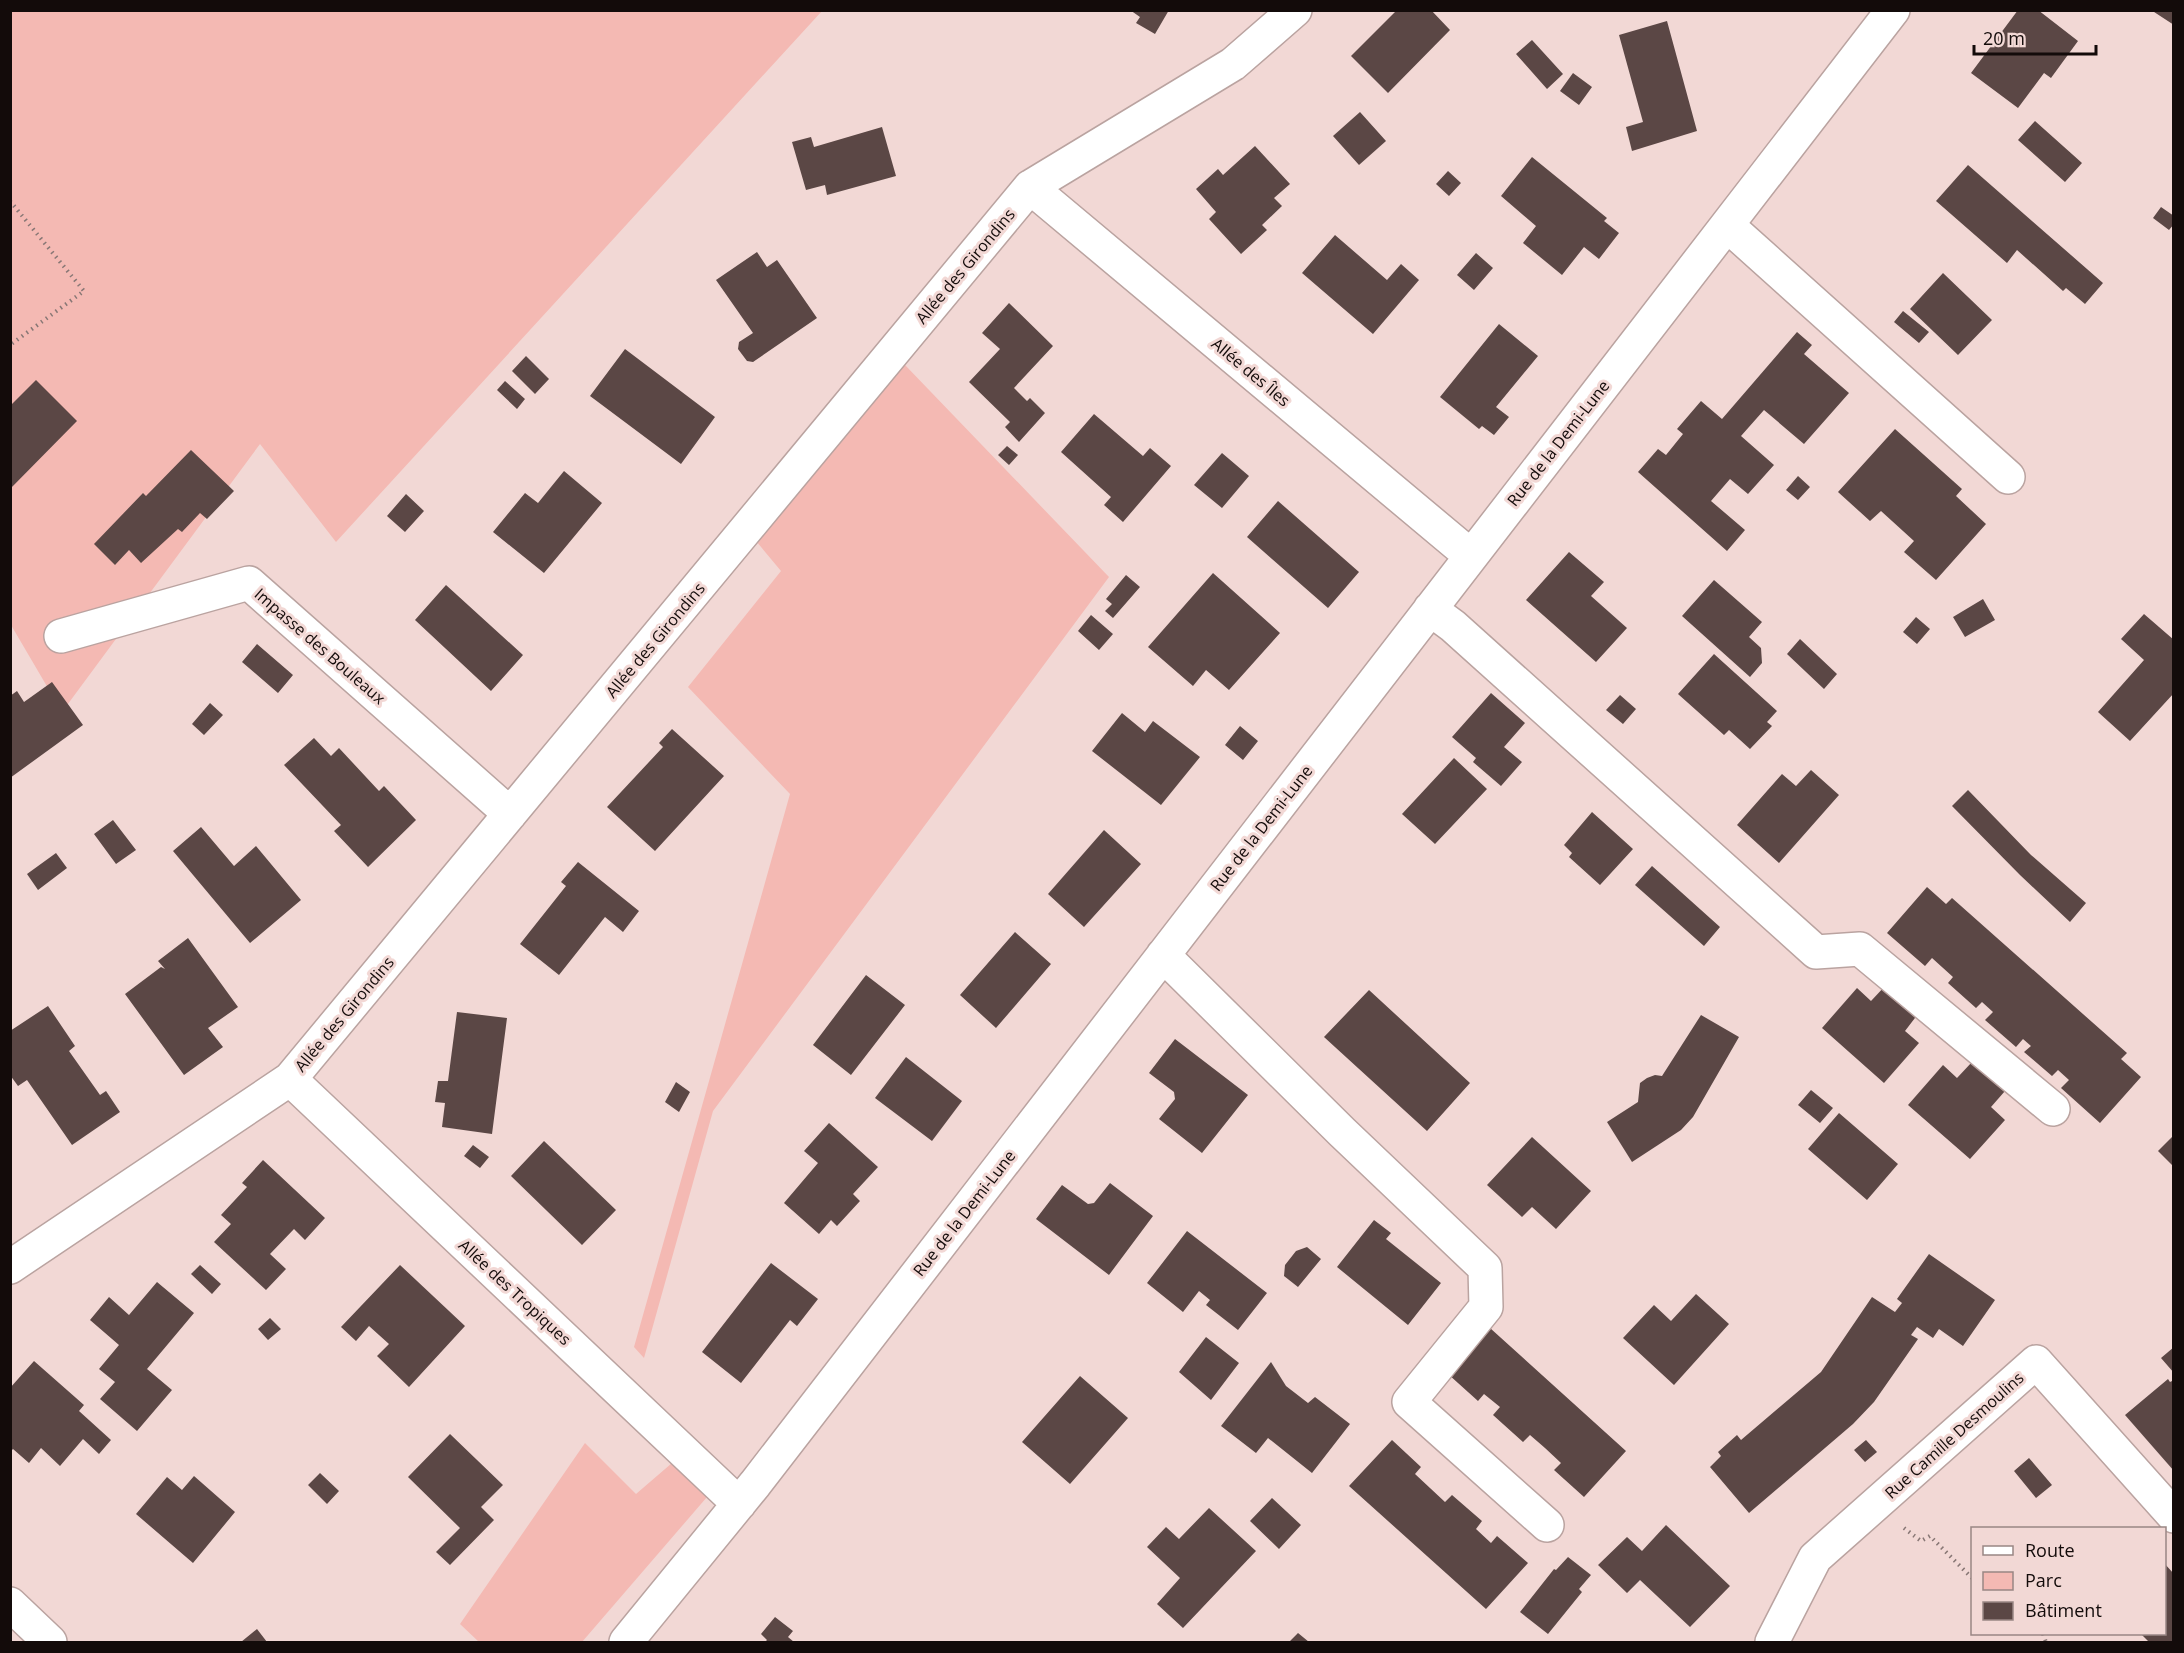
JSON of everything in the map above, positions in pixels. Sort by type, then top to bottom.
[{"type":"street","name":"Allée des Girondins","points":[[10,1267],[290,1079],[1030,187],[1233,64],[1295,10]]},
{"type":"street","name":"Rue de la Demi-Lune","points":[[626,1642],[739,1504],[1893,10]]},
{"type":"street","name":"Allée des Îles","points":[[1030,187],[1471,556]]},
{"type":"street","points":[[1727,225],[2008,477]]},
{"type":"street","name":"Impasse des Bouleaux","points":[[61,636],[249,583],[510,814]]},
{"type":"street","points":[[1430,609],[1453,626],[1816,951],[1860,949],[2053,1109]]},
{"type":"street","points":[[1163,955],[1342,1132],[1485,1268],[1486,1307],[1409,1402],[1547,1525]]},
{"type":"street","name":"Allée des Tropiques","points":[[290,1079],[739,1504]]},
{"type":"street","name":"Rue Camille Desmoulins","points":[[1772,1642],[1815,1558],[2036,1362],[2174,1516]]},
{"type":"street","points":[[10,1604],[50,1642]]},
{"type":"path","points":[[10,201],[84,291],[10,345]]},
{"type":"path","points":[[1875,1505],[1921,1541],[1930,1536],[1971,1577]]},
{"type":"green space","points":[[10,11],[822,11],[336,542],[260,444],[62,712],[11,625]]},
{"type":"green space","points":[[905,365],[1109,577],[713,1111],[644,1358],[634,1347],[790,794],[688,687],[781,571],[756,541]]},
{"type":"green space","points":[[585,1443],[636,1494],[672,1463],[707,1497],[582,1642],[479,1642],[460,1624]]},
{"type":"building","points":[[1130,10],[1169,10],[1155,34],[1136,23],[1140,17]]},
{"type":"building","points":[[1397,10],[1431,10],[1450,30],[1388,93],[1351,56]]},
{"type":"building","points":[[2018,10],[2038,10],[2078,41],[2051,78],[2044,73],[2018,108],[1971,73]]},
{"type":"building","points":[[2151,10],[2174,10],[2174,25]]},
{"type":"building","points":[[1667,21],[1697,131],[1632,151],[1626,127],[1643,122],[1619,35]]},
{"type":"building","points":[[1532,40],[1563,74],[1547,89],[1516,54]]},
{"type":"building","points":[[1573,73],[1592,87],[1579,105],[1560,91]]},
{"type":"building","points":[[1360,112],[1386,141],[1359,165],[1333,136]]},
{"type":"building","points":[[2035,121],[2082,163],[2065,182],[2018,140]]},
{"type":"building","points":[[882,127],[896,176],[827,195],[825,185],[806,190],[792,142],[811,137],[814,147]]},
{"type":"building","points":[[1255,146],[1290,184],[1274,198],[1282,206],[1262,225],[1267,230],[1241,254],[1209,219],[1216,212],[1196,189],[1218,169],[1223,175]]},
{"type":"building","points":[[1532,157],[1607,218],[1604,221],[1619,233],[1599,259],[1584,247],[1562,275],[1523,243],[1536,226],[1501,196]]},
{"type":"building","points":[[1968,165],[2103,283],[2085,304],[2066,288],[2063,291],[2017,250],[2007,263],[1936,201]]},
{"type":"building","points":[[1448,171],[1461,183],[1449,196],[1436,184]]},
{"type":"building","points":[[2161,207],[2174,216],[2174,224],[2169,230],[2153,218]]},
{"type":"building","points":[[1335,235],[1387,280],[1401,264],[1419,280],[1373,334],[1302,273]]},
{"type":"building","points":[[757,252],[767,267],[777,260],[817,318],[753,362],[747,361],[738,349],[739,342],[753,333],[716,280]]},
{"type":"building","points":[[1476,253],[1493,268],[1474,290],[1457,275]]},
{"type":"building","points":[[1943,273],[1992,320],[1958,355],[1910,309]]},
{"type":"building","points":[[1009,303],[1053,346],[1014,388],[1027,401],[1030,398],[1045,413],[1019,442],[1005,427],[1010,422],[969,382],[1000,349],[982,333]]},
{"type":"building","points":[[1903,311],[1929,332],[1919,343],[1894,322]]},
{"type":"building","points":[[1499,324],[1538,356],[1496,407],[1509,417],[1494,435],[1482,426],[1479,429],[1440,397]]},
{"type":"building","points":[[1797,332],[1812,345],[1804,354],[1849,393],[1804,444],[1764,410],[1741,436],[1774,465],[1748,494],[1730,479],[1711,501],[1745,530],[1727,551],[1638,472],[1658,449],[1666,455],[1683,434],[1677,429],[1701,401],[1722,419]]},
{"type":"building","points":[[625,349],[715,417],[681,464],[590,396]]},
{"type":"building","points":[[526,356],[549,379],[535,394],[512,371]]},
{"type":"building","points":[[36,380],[77,421],[10,489],[10,406]]},
{"type":"building","points":[[505,381],[525,399],[517,409],[497,390]]},
{"type":"building","points":[[1094,414],[1143,456],[1150,448],[1171,466],[1123,522],[1104,505],[1111,497],[1061,452]]},
{"type":"building","points":[[1895,429],[1962,489],[1956,496],[1986,524],[1936,580],[1904,552],[1914,541],[1881,511],[1870,521],[1838,492]]},
{"type":"building","points":[[1007,446],[1018,455],[1009,465],[998,455]]},
{"type":"building","points":[[191,450],[234,491],[207,519],[200,513],[182,532],[178,529],[141,563],[129,550],[115,565],[94,544],[143,493],[146,496]]},
{"type":"building","points":[[1222,453],[1249,476],[1222,508],[1194,485]]},
{"type":"building","points":[[564,471],[602,503],[544,573],[493,532],[525,493],[538,503]]},
{"type":"building","points":[[1798,476],[1810,487],[1798,500],[1786,490]]},
{"type":"building","points":[[406,494],[424,511],[405,532],[387,516]]},
{"type":"building","points":[[1278,501],[1359,572],[1328,608],[1247,537]]},
{"type":"building","points":[[1569,552],[1604,582],[1591,596],[1627,628],[1596,662],[1526,600]]},
{"type":"building","points":[[1213,573],[1280,633],[1229,690],[1206,670],[1193,686],[1148,647]]},
{"type":"building","points":[[1126,575],[1140,587],[1113,618],[1105,611],[1112,604],[1106,599]]},
{"type":"building","points":[[1714,580],[1762,622],[1749,637],[1761,648],[1762,663],[1750,677],[1682,616]]},
{"type":"building","points":[[446,585],[523,655],[491,691],[415,620]]},
{"type":"building","points":[[1983,599],[1995,620],[1965,637],[1953,617]]},
{"type":"building","points":[[2144,614],[2174,640],[2174,693],[2130,741],[2098,712],[2144,660],[2121,639]]},
{"type":"building","points":[[1091,615],[1113,634],[1099,650],[1078,631]]},
{"type":"building","points":[[1916,617],[1930,629],[1917,644],[1903,632]]},
{"type":"building","points":[[1800,639],[1837,674],[1824,689],[1787,654]]},
{"type":"building","points":[[257,644],[293,675],[278,693],[242,662]]},
{"type":"building","points":[[1714,654],[1777,711],[1767,722],[1772,726],[1750,749],[1729,730],[1724,735],[1678,694]]},
{"type":"building","points":[[52,682],[83,725],[10,778],[10,696],[17,691],[24,702]]},
{"type":"building","points":[[1491,693],[1525,723],[1504,747],[1522,762],[1501,786],[1473,762],[1476,758],[1452,737]]},
{"type":"building","points":[[1620,695],[1636,709],[1623,724],[1606,710]]},
{"type":"building","points":[[210,703],[223,715],[204,735],[192,724]]},
{"type":"building","points":[[1122,713],[1145,732],[1153,721],[1200,757],[1161,805],[1092,751]]},
{"type":"building","points":[[1240,726],[1258,741],[1243,760],[1225,745]]},
{"type":"building","points":[[672,729],[724,776],[655,851],[607,807],[663,747],[659,743]]},
{"type":"building","points":[[314,738],[331,756],[339,748],[379,791],[384,786],[416,820],[368,867],[334,831],[341,825],[284,765]]},
{"type":"building","points":[[1454,758],[1487,789],[1435,844],[1402,814]]},
{"type":"building","points":[[1811,770],[1839,795],[1779,863],[1737,825],[1782,774],[1796,786]]},
{"type":"building","points":[[1968,790],[2031,855],[2086,903],[2070,922],[1952,806]]},
{"type":"building","points":[[1592,812],[1633,849],[1600,885],[1569,857],[1572,853],[1564,845]]},
{"type":"building","points":[[113,820],[136,850],[116,864],[94,834]]},
{"type":"building","points":[[201,827],[234,866],[256,846],[301,900],[250,943],[173,851]]},
{"type":"building","points":[[1104,830],[1141,864],[1084,927],[1048,894]]},
{"type":"building","points":[[56,853],[67,868],[38,890],[27,874]]},
{"type":"building","points":[[578,862],[639,911],[623,932],[605,917],[559,975],[520,944],[566,886],[561,882]]},
{"type":"building","points":[[1652,866],[1720,927],[1704,946],[1635,885]]},
{"type":"building","points":[[1927,887],[1946,904],[1952,898],[2127,1053],[2121,1059],[2141,1077],[2100,1123],[2061,1088],[2069,1080],[2058,1070],[2052,1076],[2024,1052],[2031,1046],[2023,1039],[2016,1047],[1985,1020],[1993,1012],[1982,1002],[1976,1008],[1948,983],[1953,977],[1932,958],[1925,966],[1887,933]]},
{"type":"building","points":[[1015,932],[1051,964],[996,1028],[960,995]]},
{"type":"building","points":[[188,938],[238,1007],[208,1028],[223,1047],[184,1075],[125,994],[161,967],[165,969],[158,961]]},
{"type":"building","points":[[866,975],[905,1005],[851,1075],[813,1045]]},
{"type":"building","points":[[1886,985],[1918,1014],[1905,1031],[1919,1043],[1884,1083],[1822,1028],[1857,988],[1871,1001]]},
{"type":"building","points":[[1369,990],[1470,1083],[1427,1131],[1324,1037]]},
{"type":"building","points":[[48,1006],[75,1046],[69,1051],[100,1095],[106,1091],[120,1112],[72,1145],[27,1080],[18,1086],[10,1075],[10,1031]]},
{"type":"building","points":[[457,1012],[507,1018],[492,1134],[442,1127],[445,1103],[435,1102],[438,1081],[448,1081]]},
{"type":"building","points":[[1701,1015],[1739,1037],[1693,1117],[1681,1130],[1632,1162],[1607,1122],[1638,1102],[1640,1083],[1655,1075],[1662,1076]]},
{"type":"building","points":[[1175,1039],[1248,1095],[1202,1153],[1159,1119],[1175,1099],[1174,1092],[1149,1073]]},
{"type":"building","points":[[906,1057],[962,1101],[932,1141],[875,1098]]},
{"type":"building","points":[[1972,1062],[2005,1091],[1991,1107],[2005,1120],[1970,1159],[1908,1105],[1943,1065],[1957,1078]]},
{"type":"building","points":[[676,1082],[690,1092],[679,1112],[665,1102]]},
{"type":"building","points":[[1811,1090],[1833,1108],[1820,1123],[1798,1105]]},
{"type":"building","points":[[1839,1113],[1898,1164],[1867,1200],[1808,1149]]},
{"type":"building","points":[[829,1123],[878,1167],[853,1194],[860,1201],[837,1226],[831,1220],[819,1234],[784,1203],[818,1163],[804,1151]]},
{"type":"building","points":[[2174,1135],[2174,1167],[2158,1151]]},
{"type":"building","points":[[1532,1137],[1591,1191],[1556,1229],[1532,1207],[1522,1217],[1487,1185]]},
{"type":"building","points":[[544,1141],[616,1210],[582,1245],[511,1176]]},
{"type":"building","points":[[473,1145],[489,1157],[480,1168],[464,1156]]},
{"type":"building","points":[[263,1160],[325,1218],[305,1240],[294,1229],[270,1254],[286,1269],[266,1290],[214,1242],[231,1224],[221,1215],[247,1187],[242,1183]]},
{"type":"building","points":[[1110,1183],[1153,1216],[1109,1275],[1036,1219],[1062,1185],[1088,1204],[1094,1203]]},
{"type":"building","points":[[1374,1220],[1391,1233],[1386,1239],[1441,1283],[1408,1325],[1337,1267]]},
{"type":"building","points":[[1187,1231],[1267,1293],[1238,1330],[1206,1305],[1210,1300],[1199,1291],[1183,1312],[1147,1283]]},
{"type":"building","points":[[1307,1247],[1321,1259],[1298,1287],[1284,1276],[1285,1265],[1296,1251]]},
{"type":"building","points":[[1929,1254],[1995,1300],[1963,1346],[1939,1329],[1933,1338],[1917,1327],[1911,1335],[1918,1339],[1874,1402],[1853,1424],[1749,1513],[1710,1467],[1721,1456],[1718,1452],[1737,1435],[1741,1440],[1821,1372],[1872,1297],[1895,1312],[1902,1303],[1897,1299]]},
{"type":"building","points":[[771,1263],[818,1299],[797,1326],[790,1320],[741,1383],[702,1352]]},
{"type":"building","points":[[200,1265],[221,1284],[212,1294],[191,1274]]},
{"type":"building","points":[[400,1265],[465,1326],[409,1387],[377,1356],[389,1344],[369,1326],[356,1341],[341,1327]]},
{"type":"building","points":[[157,1282],[194,1313],[147,1369],[172,1390],[137,1431],[100,1399],[115,1382],[99,1369],[119,1345],[90,1320],[109,1297],[129,1315]]},
{"type":"building","points":[[1696,1294],[1729,1324],[1674,1385],[1623,1338],[1654,1305],[1671,1321]]},
{"type":"building","points":[[270,1318],[281,1329],[268,1340],[258,1329]]},
{"type":"building","points":[[1490,1328],[1626,1451],[1584,1497],[1554,1470],[1561,1463],[1545,1448],[1530,1435],[1523,1442],[1493,1415],[1500,1407],[1484,1394],[1478,1401],[1448,1374]]},
{"type":"building","points":[[1206,1337],[1239,1363],[1211,1400],[1179,1372]]},
{"type":"building","points":[[2174,1347],[2174,1373],[2161,1358]]},
{"type":"building","points":[[34,1361],[84,1405],[79,1411],[111,1440],[99,1454],[83,1439],[60,1466],[41,1448],[29,1463],[13,1449],[10,1452],[10,1388]]},
{"type":"building","points":[[1271,1362],[1286,1386],[1308,1403],[1315,1397],[1350,1424],[1312,1473],[1268,1438],[1256,1453],[1221,1426]]},
{"type":"building","points":[[1080,1376],[1128,1418],[1070,1484],[1022,1442]]},
{"type":"building","points":[[2168,1379],[2170,1382],[2174,1380],[2174,1471],[2125,1415]]},
{"type":"building","points":[[450,1434],[503,1485],[481,1507],[494,1520],[450,1565],[436,1552],[460,1528],[408,1477]]},
{"type":"building","points":[[1392,1440],[1421,1467],[1415,1474],[1445,1502],[1452,1495],[1482,1521],[1476,1529],[1491,1543],[1497,1536],[1528,1563],[1486,1609],[1349,1486]]},
{"type":"building","points":[[1866,1440],[1877,1452],[1865,1462],[1854,1450]]},
{"type":"building","points":[[2029,1458],[2052,1485],[2036,1498],[2014,1471]]},
{"type":"building","points":[[320,1473],[339,1491],[327,1504],[308,1485]]},
{"type":"building","points":[[194,1476],[235,1512],[193,1563],[136,1514],[167,1477],[182,1490]]},
{"type":"building","points":[[1272,1498],[1301,1525],[1279,1549],[1250,1521]]},
{"type":"building","points":[[1209,1508],[1256,1551],[1183,1628],[1157,1604],[1180,1578],[1147,1547],[1166,1527],[1179,1539]]},
{"type":"building","points":[[1666,1525],[1730,1586],[1690,1627],[1640,1580],[1627,1593],[1598,1565],[1627,1537],[1642,1551]]},
{"type":"building","points":[[1568,1557],[1591,1575],[1579,1589],[1582,1592],[1548,1634],[1520,1612],[1554,1569],[1556,1570]]},
{"type":"building","points":[[2166,1565],[2174,1574],[2174,1642],[2149,1642],[2142,1635],[2166,1635]]},
{"type":"building","points":[[775,1617],[793,1631],[788,1637],[794,1642],[765,1642],[767,1640],[761,1634]]},
{"type":"building","points":[[257,1629],[267,1642],[241,1642]]},
{"type":"building","points":[[1298,1633],[1309,1642],[1289,1642]]}]
